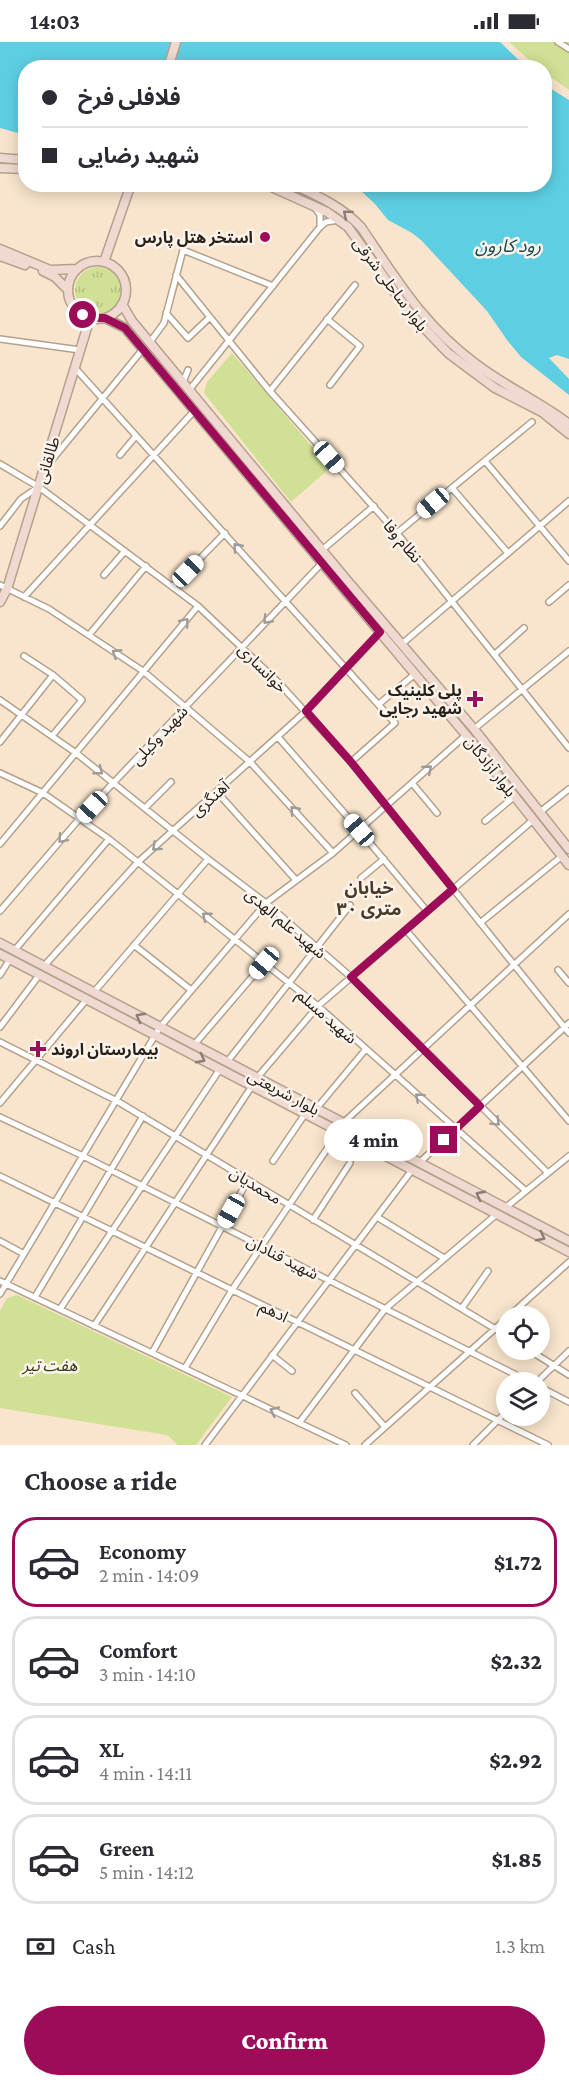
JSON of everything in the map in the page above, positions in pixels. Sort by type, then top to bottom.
[{"type":"main road","points":[[170,60],[176,42]]},
{"type":"main road","points":[[0,159],[18,160]]},
{"type":"main road","points":[[0,168],[18,169]]},
{"type":"main road","points":[[104,262],[128,192]]},
{"type":"main road","name":"بلوار ساحلی شرقی","points":[[283,192],[340,220],[360,242],[409,312],[448,353],[495,388],[538,406],[569,434]]},
{"type":"main road","name":"بلوار ساحلی شرقی","points":[[308,192],[333,204],[361,227],[416,307],[451,345],[499,380],[569,424]]},
{"type":"main road","points":[[0,249],[50,270],[76,269],[89,262],[104,262],[117,269],[125,282],[125,297],[112,315],[105,318],[90,318],[77,310],[69,297],[68,290],[69,282],[76,269]]},
{"type":"main road","points":[[0,256],[48,273],[68,290]]},
{"type":"main road","name":"بلوار آزادگان","points":[[122,304],[132,321],[322,550],[403,643],[569,849]]},
{"type":"main road","name":"طالقانی","points":[[0,602],[39,487],[90,318]]},
{"type":"main road","name":"بلوار آزادگان","points":[[105,318],[125,328],[195,410],[416,674],[569,865]]},
{"type":"main road","points":[[548,839],[556,833]]},
{"type":"main road","name":"بلوار شریعتی","points":[[0,943],[12,955],[254,1082],[316,1109],[341,1127]]},
{"type":"main road","name":"بلوار شریعتی","points":[[0,954],[12,955]]},
{"type":"main road","name":"بلوار شریعتی","points":[[158,1031],[194,1045],[223,1066]]},
{"type":"main road","name":"بلوار شریعتی","points":[[254,1082],[305,1114],[341,1127],[569,1241]]},
{"type":"main road","name":"بلوار شریعتی","points":[[416,1166],[497,1214],[569,1252]]},
{"type":"street","points":[[558,42],[569,49]]},
{"type":"street","points":[[314,206],[320,215],[320,226]]},
{"type":"street","points":[[190,389],[320,226],[326,222],[340,220]]},
{"type":"street","points":[[150,342],[164,323],[183,250],[273,286]]},
{"type":"street","name":"نظام وفا","points":[[176,275],[270,391],[397,533],[569,748]]},
{"type":"street","points":[[270,391],[354,285]]},
{"type":"street","points":[[166,313],[188,338],[210,317]]},
{"type":"street","points":[[327,319],[360,346],[330,385]]},
{"type":"street","points":[[0,339],[80,350]]},
{"type":"street","points":[[44,470],[142,349]]},
{"type":"street","points":[[75,368],[395,723],[351,762]]},
{"type":"street","points":[[183,382],[188,370]]},
{"type":"street","points":[[24,597],[195,410]]},
{"type":"street","points":[[397,533],[532,422]]},
{"type":"street","points":[[120,455],[136,436]]},
{"type":"street","points":[[485,461],[569,561]]},
{"type":"street","name":"خوانساری","points":[[0,464],[39,487],[146,566],[198,606],[243,647],[306,711],[351,762],[514,965],[567,1025],[569,1033]]},
{"type":"street","points":[[0,526],[21,499],[39,487]]},
{"type":"street","points":[[452,488],[508,553]]},
{"type":"street","points":[[403,643],[569,501]]},
{"type":"street","points":[[322,550],[374,506]]},
{"type":"street","points":[[172,587],[225,533]]},
{"type":"street","points":[[104,574],[125,551]]},
{"type":"street","name":"شهید وکیلی","points":[[0,911],[80,818],[322,562]]},
{"type":"street","points":[[89,635],[146,566]]},
{"type":"street","points":[[549,602],[569,585]]},
{"type":"street","points":[[4,587],[49,609],[143,671],[250,762],[333,853]]},
{"type":"street","points":[[1,841],[198,606]]},
{"type":"street","points":[[495,654],[524,628]]},
{"type":"street","name":"آهنگری","points":[[0,1027],[42,970],[138,862],[306,711],[380,632]]},
{"type":"street","points":[[474,729],[569,651]]},
{"type":"street","points":[[24,656],[53,675],[82,700],[52,736]]},
{"type":"street","points":[[379,704],[416,674]]},
{"type":"street","points":[[0,742],[53,675]]},
{"type":"street","name":"شهید علم الهدی","points":[[0,700],[76,753],[266,903],[351,977],[548,1173]]},
{"type":"street","points":[[0,1294],[3,1282],[24,1254],[158,1031],[191,990],[266,903],[333,853],[466,735]]},
{"type":"street","points":[[278,737],[427,911]]},
{"type":"street","name":"شهید مسلم","points":[[0,773],[43,793],[80,818],[235,939],[318,1006],[525,1191]]},
{"type":"street","points":[[145,808],[171,782]]},
{"type":"street","points":[[412,783],[437,813]]},
{"type":"street","points":[[540,812],[569,789]]},
{"type":"street","points":[[217,792],[296,880]]},
{"type":"street","points":[[485,821],[515,796]]},
{"type":"street","points":[[94,1326],[254,1082],[318,1006],[533,819]]},
{"type":"street","points":[[0,975],[12,955],[109,839]]},
{"type":"street","points":[[480,923],[562,856]]},
{"type":"street","points":[[0,1103],[208,859]]},
{"type":"street","points":[[361,878],[384,859]]},
{"type":"street","points":[[60,1309],[223,1066],[350,905]]},
{"type":"street","points":[[185,1368],[232,1290],[341,1127],[569,914]]},
{"type":"street","points":[[406,930],[569,1120]]},
{"type":"street","points":[[134,945],[191,990]]},
{"type":"street","points":[[194,1045],[264,963]]},
{"type":"street","points":[[558,970],[569,983]]},
{"type":"street","points":[[205,1445],[416,1166],[567,1025]]},
{"type":"street","name":"محمدیان","points":[[0,1042],[117,1101],[496,1328]]},
{"type":"street","points":[[316,1109],[366,1049]]},
{"type":"street","points":[[273,1161],[305,1114]]},
{"type":"street","points":[[35,1297],[143,1116]]},
{"type":"street","name":"شهید قنادان","points":[[0,1117],[83,1156],[512,1372]]},
{"type":"street","points":[[505,1208],[569,1156]]},
{"type":"street","points":[[313,1220],[350,1163]]},
{"type":"street","name":"ادهم","points":[[0,1176],[496,1419]]},
{"type":"street","points":[[152,1353],[248,1180]]},
{"type":"street","points":[[299,1423],[385,1309],[497,1214]]},
{"type":"street","points":[[377,1217],[444,1258]]},
{"type":"street","points":[[0,1241],[24,1254]]},
{"type":"street","points":[[521,1306],[569,1262]]},
{"type":"street","points":[[462,1308],[488,1271]]},
{"type":"street","points":[[3,1282],[346,1445]]},
{"type":"street","points":[[365,1445],[496,1328]]},
{"type":"street","points":[[546,1372],[569,1351]]},
{"type":"street","points":[[272,1355],[292,1371]]},
{"type":"street","points":[[544,1360],[569,1375]]},
{"type":"street","points":[[550,1392],[569,1402]]},
{"type":"street","points":[[355,1393],[385,1427]]},
{"type":"street","points":[[473,1445],[496,1422]]},
{"type":"street","name":"ادهم","points":[[510,1426],[548,1445]]},
{"type":"green space","points":[[509,42],[569,42],[569,90],[552,78],[552,60],[529,60]]},
{"type":"green space","points":[[98,267],[114,274],[121,290],[114,306],[98,313],[82,306],[75,290],[82,274]]},
{"type":"green space","points":[[232,353],[330,468],[291,502],[204,393],[207,382]]},
{"type":"green space","name":"هفت تیر","points":[[17,1295],[232,1397],[196,1445],[178,1445],[167,1435],[0,1408],[0,1311],[7,1298]]},
{"type":"water","points":[[0,42],[500,42],[519,60],[18,60],[18,133],[0,128]]},
{"type":"water","name":"رود کارون","points":[[552,89],[569,100],[569,359],[557,355],[549,358],[569,379],[569,395],[521,357],[487,311],[421,240],[388,220],[362,192],[552,192]]},
{"type":"place","name":"استخر هتل پارس","points":[[265,237]]},
{"type":"place","name":"پلی کلینیک شهید رجایی","points":[[475,699]]},
{"type":"place","name":"بیمارستان اروند","points":[[38,1049]]},
{"type":"district","name":"خیابان ۳۰ متری","points":[[369,898]]},
{"type":"route","points":[[83,315],[97,319],[105,318],[125,328],[380,632],[306,711],[351,762],[453,889],[351,977],[480,1106],[444,1140]]}]
